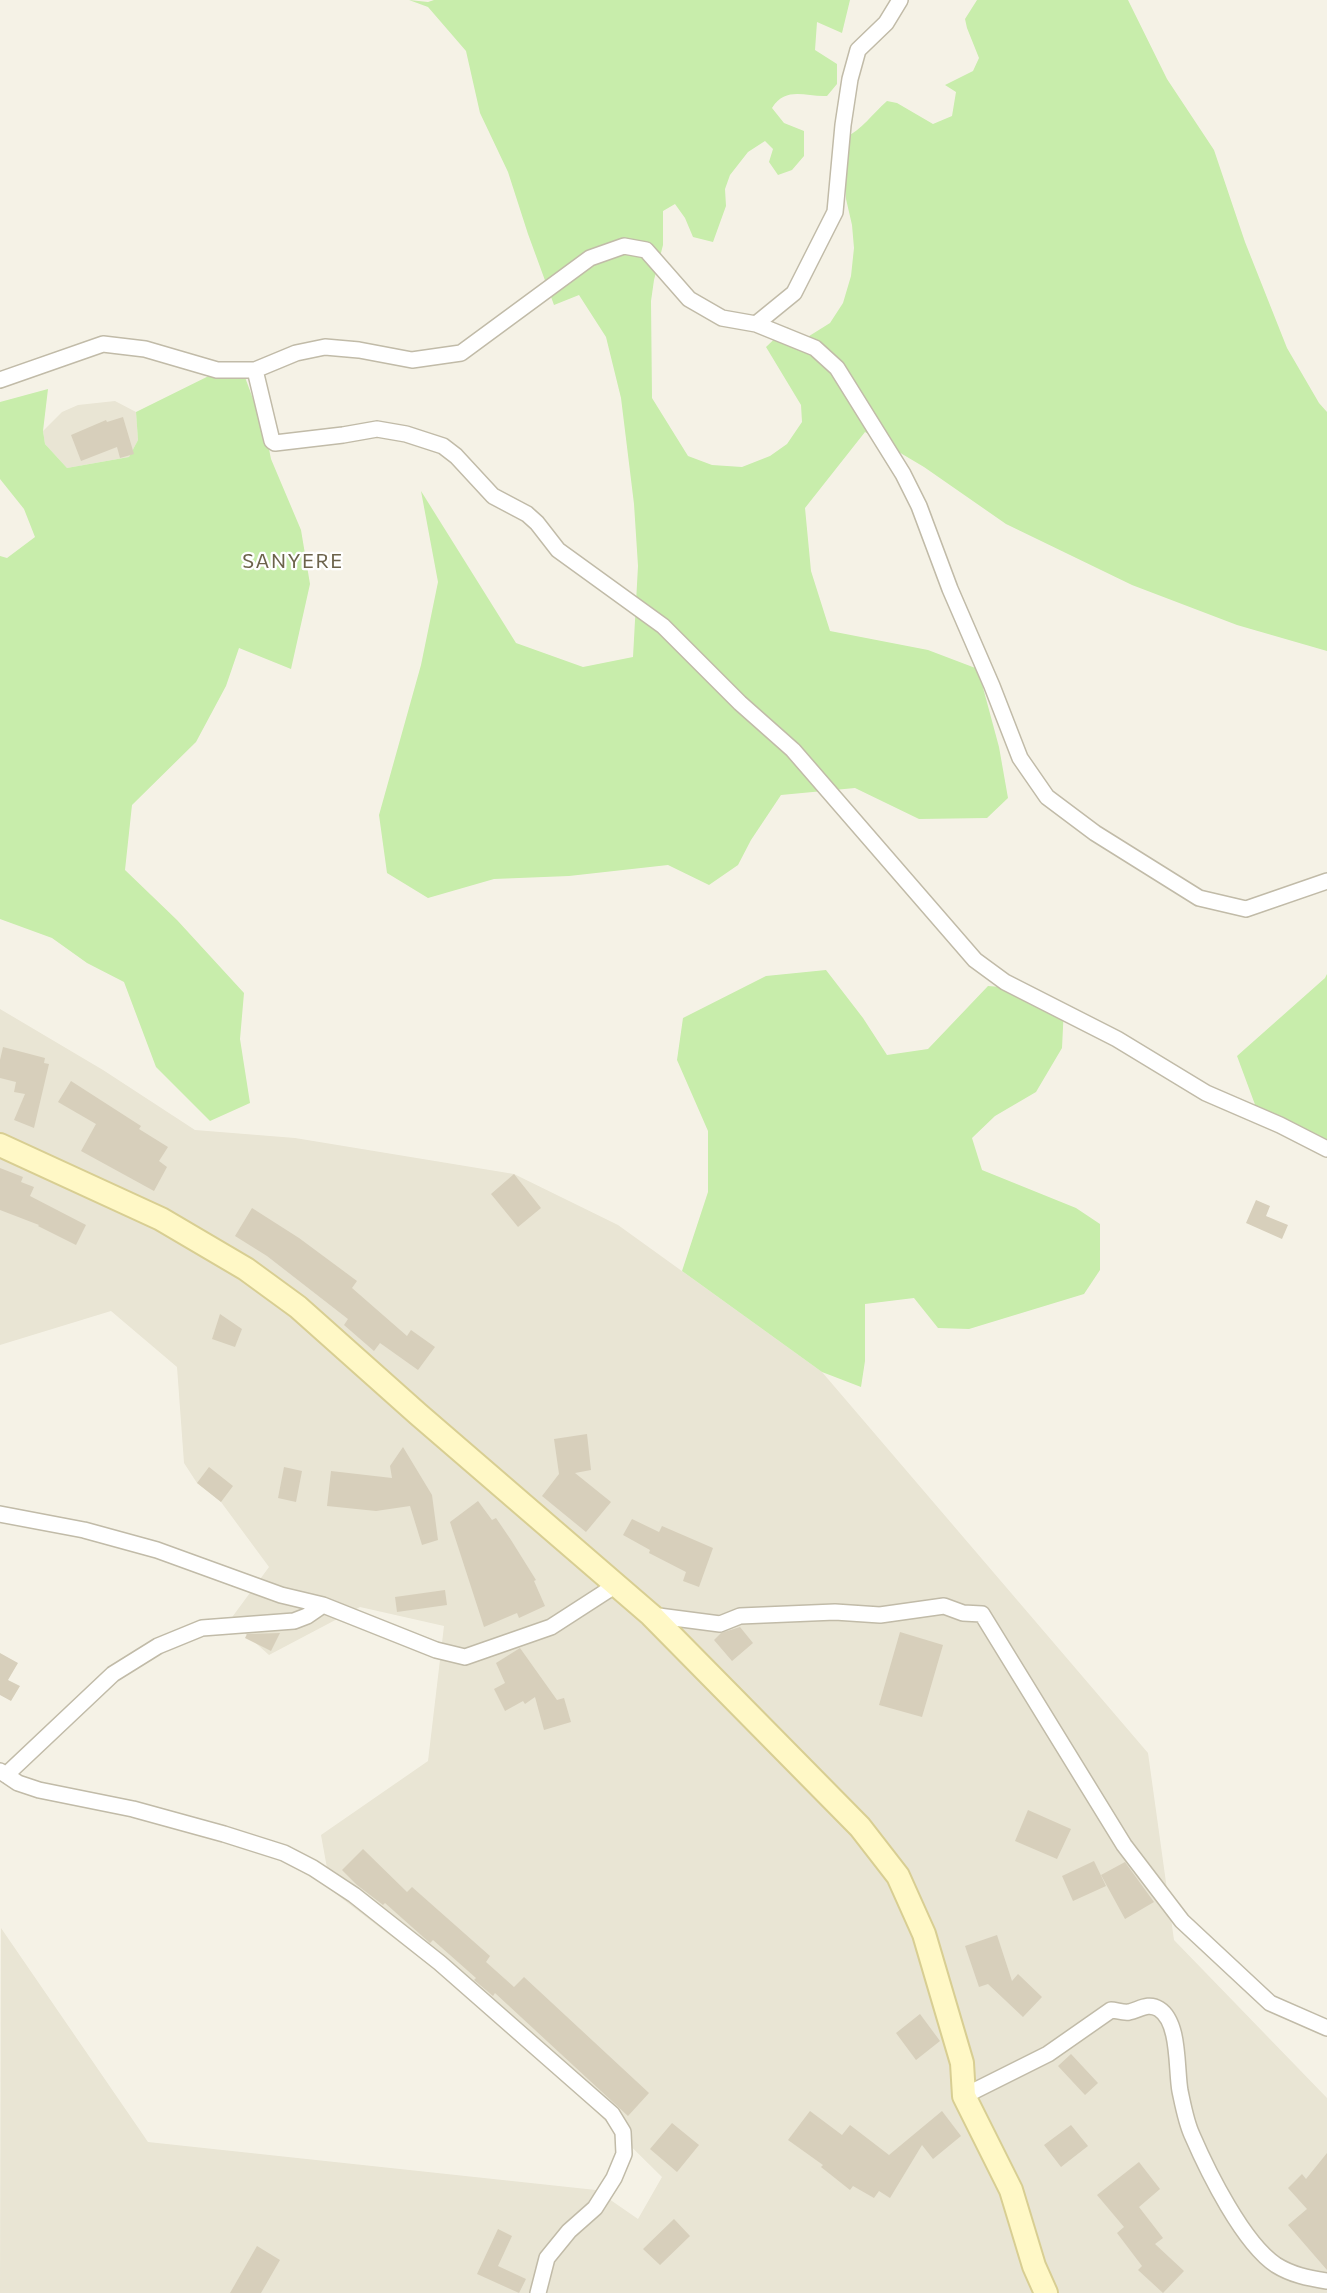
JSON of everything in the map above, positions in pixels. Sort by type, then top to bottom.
[{"type":"street","points":[[756,324],[794,293],[835,212],[843,124],[850,79],[858,50],[886,23],[900,0]]},
{"type":"street","points":[[0,380],[103,344],[146,349],[217,370],[255,370],[296,353],[325,347],[359,350],[412,360],[461,353],[590,258],[624,246],[646,250],[689,298],[722,318],[756,324],[815,348],[837,368],[897,465],[919,506],[950,589],[1020,758],[1047,797],[1095,833],[1199,898],[1246,909],[1327,881]]},
{"type":"street","points":[[255,370],[272,441],[275,443],[377,429],[406,434],[443,446],[456,456],[493,496],[527,514],[537,523],[558,550],[663,626],[740,703],[793,750],[975,960],[1005,982],[1117,1039],[1206,1093],[1280,1125],[1327,1149]]},
{"type":"street","points":[[0,1145],[161,1219],[246,1269],[298,1307],[651,1615],[860,1827],[898,1876],[924,1934],[962,2063],[964,2096],[1011,2190],[1034,2266],[1046,2293]]},
{"type":"street","points":[[0,1514],[84,1530],[157,1550],[281,1595],[323,1605],[436,1650],[465,1657],[551,1627],[616,1586]]},
{"type":"street","points":[[323,1605],[307,1616],[294,1621],[202,1628],[158,1646],[113,1674],[3,1773],[18,1783],[39,1790],[133,1809],[224,1834],[284,1853],[313,1868],[354,1895],[440,1963],[612,2114],[623,2132],[624,2154],[614,2178],[595,2208],[569,2231],[547,2258],[538,2293]]},
{"type":"street","points":[[651,1615],[720,1624],[740,1616],[835,1612],[880,1615],[944,1606],[963,1613],[982,1614],[1124,1845],[1182,1921],[1270,2003],[1327,2028]]},
{"type":"street","points":[[964,2096],[1048,2054],[1111,2010],[1128,2012],[1143,2006],[1158,2008],[1169,2019],[1176,2046],[1180,2089],[1191,2133],[1225,2200],[1253,2244],[1274,2264],[1298,2277],[1327,2282]]},
{"type":"shaded area","points":[[115,401],[136,412],[138,440],[129,457],[67,468],[45,444],[43,431],[62,412],[78,405]]},
{"type":"shaded area","points":[[0,1009],[103,1070],[195,1130],[295,1138],[514,1174],[618,1225],[822,1372],[1148,1753],[1174,1940],[1327,2098],[1327,2293],[0,2293],[1,1928],[148,2142],[596,2190],[638,2219],[662,2177],[512,2029],[331,1890],[321,1835],[428,1761],[444,1626],[360,1607],[269,1655],[230,1620],[269,1567],[221,1502],[197,1483],[184,1463],[177,1367],[111,1311],[0,1345]]},
{"type":"green space","points":[[409,0],[428,2],[434,0],[850,0],[842,33],[817,22],[815,50],[837,64],[837,84],[827,96],[790,95],[777,101],[772,108],[784,123],[804,131],[804,156],[792,170],[778,175],[769,162],[773,149],[765,141],[748,152],[730,175],[725,189],[726,206],[713,242],[693,237],[685,218],[675,204],[663,211],[663,245],[651,301],[652,398],[688,456],[712,465],[742,467],[770,456],[787,444],[802,422],[801,405],[766,347],[787,327],[806,338],[830,323],[843,303],[851,276],[854,248],[846,199],[844,138],[862,126],[887,101],[897,103],[933,124],[952,116],[956,92],[945,85],[973,71],[979,58],[965,19],[977,0],[1128,0],[1167,79],[1214,150],[1245,242],[1287,348],[1319,403],[1327,412],[1327,651],[1237,625],[1132,585],[1006,524],[924,467],[865,432],[805,508],[811,571],[830,631],[928,650],[978,669],[999,747],[1008,798],[987,818],[919,819],[855,788],[781,795],[751,840],[738,865],[709,885],[668,865],[569,876],[494,879],[428,898],[387,873],[379,815],[421,665],[438,582],[421,491],[516,643],[583,667],[633,657],[638,566],[634,504],[621,398],[606,337],[579,295],[554,305],[508,172],[480,113],[466,51],[428,7]]},
{"type":"green space","points":[[239,361],[266,434],[271,459],[301,530],[310,584],[291,669],[239,648],[226,686],[196,742],[132,805],[125,870],[177,920],[244,993],[240,1039],[250,1103],[210,1121],[156,1067],[124,982],[87,963],[52,938],[0,919],[0,556],[7,558],[35,537],[24,509],[0,479],[0,402],[48,389],[43,431],[45,444],[67,468],[129,457],[138,440],[136,412]]},
{"type":"green space","points":[[826,970],[863,1018],[887,1055],[928,1049],[988,986],[1040,990],[1064,1007],[1062,1048],[1036,1092],[995,1116],[972,1138],[982,1170],[1076,1208],[1100,1224],[1100,1270],[1084,1294],[969,1329],[938,1328],[914,1298],[865,1304],[865,1361],[861,1387],[822,1372],[682,1271],[708,1192],[708,1131],[677,1060],[683,1018],[766,976]]},
{"type":"green space","points":[[1327,974],[1327,1145],[1257,1110],[1237,1056]]},
{"type":"building","points":[[123,417],[134,454],[120,458],[117,447],[81,461],[71,435],[106,420],[107,422]]},
{"type":"building","points":[[3,1047],[45,1058],[44,1063],[49,1064],[34,1128],[14,1120],[25,1094],[14,1092],[16,1082],[0,1078]]},
{"type":"building","points":[[71,1081],[141,1126],[139,1129],[168,1147],[159,1161],[167,1167],[154,1191],[81,1151],[96,1124],[58,1102]]},
{"type":"building","points":[[0,1168],[23,1177],[21,1182],[34,1187],[30,1196],[86,1225],[76,1245],[39,1225],[0,1210]]},
{"type":"building","points":[[514,1174],[541,1208],[518,1227],[491,1194]]},
{"type":"building","points":[[1256,1200],[1270,1206],[1266,1216],[1288,1225],[1282,1239],[1246,1223]]},
{"type":"building","points":[[252,1208],[299,1238],[357,1281],[352,1288],[407,1336],[411,1330],[435,1347],[418,1370],[380,1343],[374,1351],[344,1325],[348,1319],[267,1256],[235,1236]]},
{"type":"building","points":[[220,1314],[242,1329],[235,1347],[212,1339]]},
{"type":"building","points":[[587,1434],[591,1470],[575,1473],[611,1502],[586,1532],[542,1496],[559,1474],[554,1439]]},
{"type":"building","points":[[403,1447],[432,1495],[438,1540],[422,1545],[410,1506],[376,1511],[327,1506],[331,1471],[392,1478],[390,1466]]},
{"type":"building","points":[[209,1467],[233,1486],[221,1502],[197,1483]]},
{"type":"building","points":[[284,1467],[302,1471],[296,1502],[278,1498]]},
{"type":"building","points":[[478,1501],[492,1520],[496,1518],[511,1540],[536,1580],[534,1581],[545,1606],[519,1618],[517,1613],[484,1627],[450,1522]]},
{"type":"building","points":[[632,1519],[659,1532],[662,1526],[713,1548],[699,1587],[683,1581],[686,1572],[649,1553],[650,1550],[623,1535]]},
{"type":"building","points":[[445,1590],[447,1605],[397,1612],[395,1597]]},
{"type":"building","points":[[740,1627],[753,1643],[732,1661],[714,1640],[721,1633]]},
{"type":"building","points":[[900,1632],[943,1645],[922,1717],[879,1705]]},
{"type":"building","points":[[280,1633],[271,1651],[245,1638],[247,1634]]},
{"type":"building","points":[[520,1648],[557,1700],[564,1698],[571,1722],[544,1730],[535,1697],[525,1704],[523,1701],[505,1711],[494,1689],[505,1683],[496,1663]]},
{"type":"building","points":[[0,1653],[18,1663],[8,1680],[20,1686],[11,1701],[0,1695]]},
{"type":"building","points":[[1028,1810],[1071,1829],[1057,1859],[1015,1841]]},
{"type":"building","points":[[363,1849],[407,1892],[412,1887],[490,1956],[486,1962],[514,1987],[524,1977],[649,2093],[628,2116],[495,1993],[493,1996],[433,1940],[430,1943],[385,1903],[383,1905],[342,1870]]},
{"type":"building","points":[[1094,1861],[1106,1886],[1073,1901],[1062,1876]]},
{"type":"building","points":[[1125,1862],[1154,1902],[1125,1919],[1101,1875]]},
{"type":"building","points":[[997,1935],[1012,1981],[1018,1974],[1042,1997],[1023,2017],[988,1984],[979,1987],[965,1946]]},
{"type":"building","points":[[920,2014],[940,2041],[916,2060],[896,2033]]},
{"type":"building","points":[[1071,2054],[1098,2083],[1085,2095],[1058,2066]]},
{"type":"building","points":[[810,2111],[842,2135],[850,2125],[889,2155],[942,2111],[961,2136],[933,2159],[922,2145],[890,2198],[879,2191],[874,2198],[853,2186],[850,2190],[821,2167],[823,2165],[788,2140]]},
{"type":"building","points":[[672,2123],[699,2145],[677,2172],[650,2149]]},
{"type":"building","points":[[1071,2125],[1088,2146],[1061,2167],[1044,2145]]},
{"type":"building","points":[[1327,2153],[1327,2270],[1288,2225],[1307,2209],[1288,2188],[1302,2174],[1306,2179]]},
{"type":"building","points":[[1139,2162],[1160,2189],[1139,2207],[1163,2238],[1155,2244],[1184,2271],[1163,2293],[1138,2270],[1142,2266],[1117,2233],[1124,2227],[1097,2195]]},
{"type":"building","points":[[674,2219],[690,2236],[660,2265],[643,2249]]},
{"type":"building","points":[[498,2229],[512,2236],[498,2266],[526,2279],[519,2293],[477,2274]]},
{"type":"building","points":[[257,2246],[280,2260],[261,2293],[230,2293]]},
{"type":"district","name":"SANYERE","points":[[293,561]]}]
